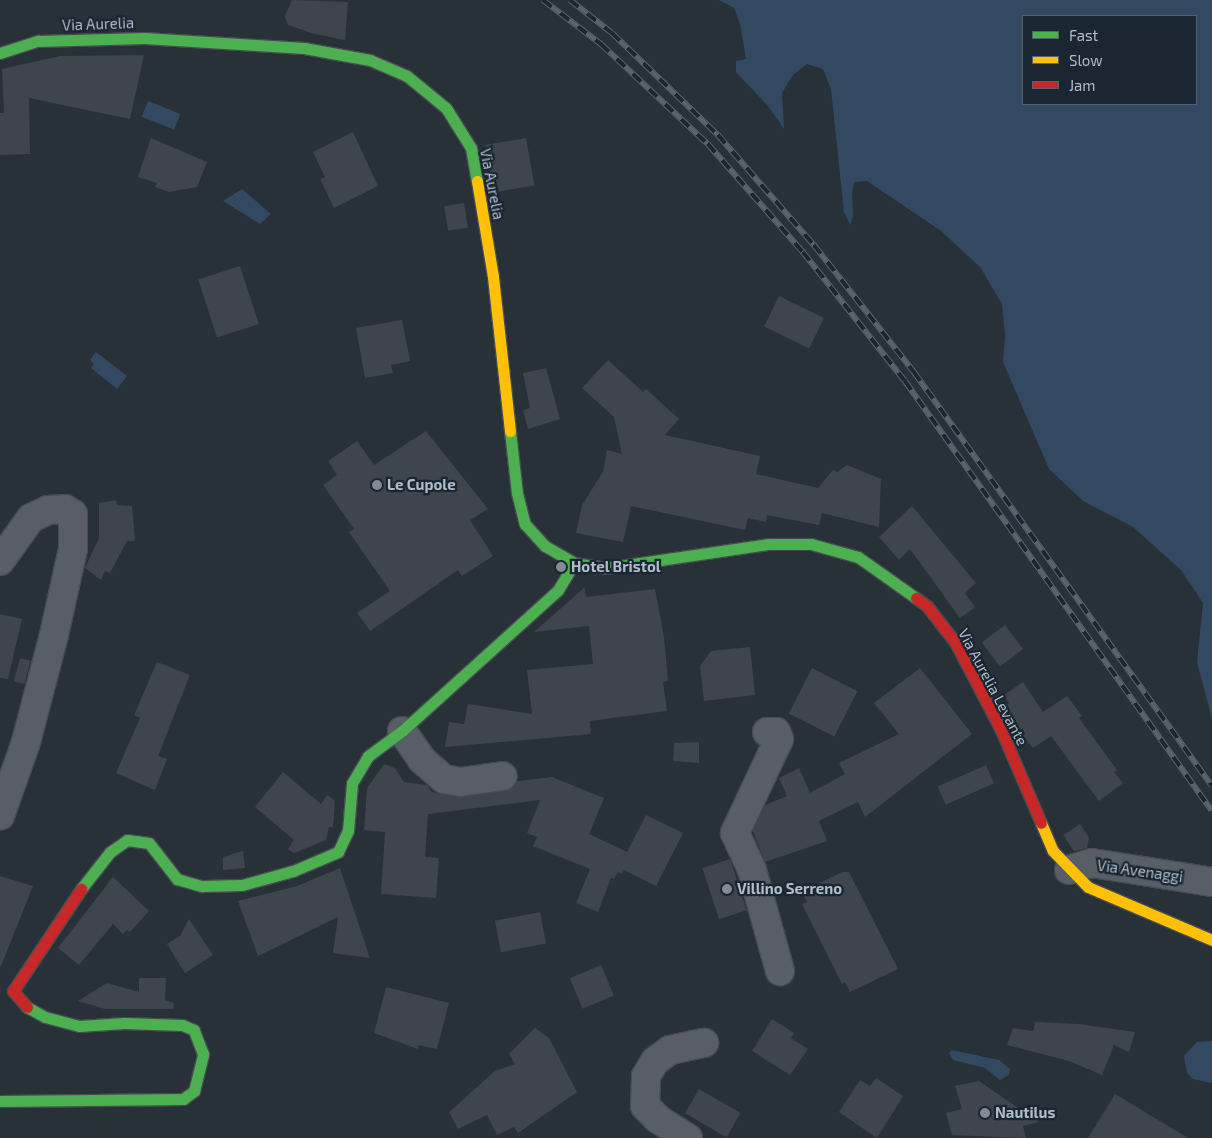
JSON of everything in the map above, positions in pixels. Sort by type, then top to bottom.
[{"type":"main road","name":"Via Aurelia","points":[[0,53],[38,41],[144,38],[304,48],[377,63],[407,76],[446,108],[471,148],[493,277],[517,493],[525,524],[546,546]]},
{"type":"main road","name":"Via Aurelia Levante","points":[[546,546],[574,563],[606,568],[769,544],[811,544],[858,557],[927,606],[955,642],[1000,730],[1053,851],[1069,870],[1088,887],[1210,933]]},
{"type":"main road","points":[[0,1101],[183,1099],[194,1091],[203,1054],[194,1030],[182,1025],[124,1023],[79,1026],[45,1017],[21,1003],[7,990],[110,852],[126,840],[148,843],[177,880],[202,886],[242,885],[293,871],[338,852],[348,831],[352,783],[368,756],[402,731],[558,590],[574,563]]},
{"type":"street","points":[[0,561],[31,518],[48,510],[65,508],[73,514],[73,549],[54,635],[26,742],[0,816]]},
{"type":"street","points":[[402,731],[422,760],[444,778],[460,782],[502,776]]},
{"type":"street","points":[[766,732],[776,732],[779,739],[735,833],[752,870],[780,971]]},
{"type":"street","name":"Via Avenaggi","points":[[1069,870],[1092,863],[1212,882]]},
{"type":"street","points":[[688,1138],[658,1119],[645,1106],[646,1076],[655,1061],[670,1050],[704,1043]]},
{"type":"water","points":[[719,0],[1212,0],[1212,719],[1197,662],[1203,603],[1181,570],[1133,527],[1083,501],[1049,469],[1003,362],[1005,336],[1002,304],[980,267],[941,231],[867,181],[854,182],[852,193],[853,217],[850,225],[844,212],[831,89],[823,69],[807,64],[793,75],[782,93],[784,129],[768,106],[736,72],[736,61],[746,59],[740,24],[734,8]]},
{"type":"water","points":[[148,101],[180,114],[174,130],[142,117]]},
{"type":"water","points":[[242,189],[271,214],[260,224],[223,201]]},
{"type":"water","points":[[96,352],[127,376],[117,389],[91,368],[94,364],[90,360]]},
{"type":"water","points":[[1212,1041],[1212,1083],[1193,1079],[1187,1073],[1184,1056],[1197,1042]]},
{"type":"water","points":[[952,1050],[999,1060],[1010,1069],[1009,1075],[1000,1080],[985,1068],[953,1060],[949,1053]]},
{"type":"building","points":[[292,0],[348,2],[345,40],[311,33],[288,25],[285,16]]},
{"type":"building","points":[[144,55],[130,119],[29,98],[30,154],[0,155],[0,113],[4,113],[2,69],[60,56]]},
{"type":"building","points":[[353,132],[378,186],[334,208],[320,179],[325,177],[313,152]]},
{"type":"building","points":[[151,138],[207,162],[197,187],[169,192],[155,187],[157,183],[138,177]]},
{"type":"building","points":[[526,138],[534,185],[494,192],[486,145]]},
{"type":"building","points":[[464,203],[468,228],[448,231],[444,206]]},
{"type":"building","points":[[240,266],[259,324],[217,338],[198,280]]},
{"type":"building","points":[[779,296],[824,318],[809,348],[764,327]]},
{"type":"building","points":[[402,320],[410,361],[391,365],[393,373],[365,378],[356,328]]},
{"type":"building","points":[[608,360],[643,392],[646,389],[679,419],[665,435],[760,456],[756,474],[818,488],[833,470],[837,472],[847,465],[881,479],[879,527],[822,513],[819,525],[767,515],[766,522],[748,518],[745,530],[631,506],[623,542],[576,533],[582,505],[603,472],[607,450],[622,454],[614,417],[582,388]]},
{"type":"building","points":[[546,368],[560,419],[528,429],[523,410],[530,408],[523,373]]},
{"type":"building","points":[[426,431],[488,509],[470,520],[493,556],[462,576],[458,570],[370,631],[357,613],[390,591],[349,532],[354,529],[323,485],[337,475],[328,461],[357,441],[374,465]]},
{"type":"building","points":[[116,500],[117,505],[132,506],[135,541],[127,541],[110,573],[105,571],[101,580],[85,568],[99,538],[99,503]]},
{"type":"building","points":[[912,506],[976,583],[965,593],[975,607],[960,618],[910,549],[899,560],[879,537]]},
{"type":"building","points":[[585,587],[586,597],[655,589],[664,637],[668,681],[663,682],[667,711],[590,721],[591,734],[445,747],[449,722],[464,724],[468,704],[532,714],[527,670],[593,664],[589,626],[534,632]]},
{"type":"building","points":[[0,614],[22,619],[8,679],[0,678]]},
{"type":"building","points":[[1005,625],[1023,649],[1000,666],[982,642]]},
{"type":"building","points":[[750,647],[755,695],[704,701],[700,666],[711,651]]},
{"type":"building","points":[[20,658],[31,661],[24,684],[14,681]]},
{"type":"building","points":[[157,662],[190,675],[158,756],[167,759],[155,790],[116,773],[140,718],[134,715]]},
{"type":"building","points":[[812,668],[857,691],[834,737],[789,713]]},
{"type":"building","points":[[920,668],[972,734],[865,817],[858,802],[819,821],[827,841],[765,862],[753,831],[765,805],[787,796],[779,778],[799,768],[810,793],[845,774],[839,763],[899,734],[874,703]]},
{"type":"building","points":[[1023,682],[1043,712],[1067,696],[1082,716],[1079,718],[1117,770],[1114,772],[1123,783],[1099,801],[1051,736],[1033,748],[1017,728],[1006,705],[1009,703],[1004,695]]},
{"type":"building","points":[[699,742],[699,763],[673,761],[674,743]]},
{"type":"building","points":[[384,764],[395,768],[404,782],[427,785],[432,792],[459,797],[505,791],[518,781],[552,777],[604,798],[589,834],[627,852],[646,815],[683,833],[656,886],[624,870],[622,874],[618,872],[614,879],[611,878],[598,912],[576,903],[590,869],[533,846],[537,837],[527,833],[540,800],[428,814],[425,857],[439,858],[436,898],[381,894],[385,832],[364,830],[367,788]]},
{"type":"building","points":[[986,765],[994,783],[946,805],[938,787]]},
{"type":"building","points":[[283,772],[321,804],[327,795],[335,801],[333,827],[329,827],[326,840],[294,853],[288,849],[294,840],[255,807]]},
{"type":"building","points":[[1080,824],[1089,838],[1087,848],[1074,851],[1063,835]]},
{"type":"building","points":[[243,851],[245,868],[223,870],[223,857]]},
{"type":"building","name":"Villino Serreno","points":[[730,859],[747,910],[719,919],[702,868]]},
{"type":"building","points":[[340,868],[370,958],[333,953],[338,917],[258,956],[238,901],[297,886]]},
{"type":"building","points":[[842,872],[849,872],[898,969],[850,992],[845,982],[842,984],[802,904],[807,902],[802,892]]},
{"type":"building","points":[[0,876],[33,886],[1,966],[0,965]]},
{"type":"building","points":[[113,877],[149,911],[130,932],[127,930],[123,934],[113,924],[79,965],[58,948]]},
{"type":"building","points":[[540,912],[546,943],[501,952],[495,921]]},
{"type":"building","points":[[189,919],[213,955],[185,973],[167,944],[180,936]]},
{"type":"building","points":[[601,965],[614,995],[583,1009],[570,978]]},
{"type":"building","points":[[139,978],[166,978],[165,1000],[174,1003],[173,1009],[105,1009],[78,1001],[107,983],[139,992]]},
{"type":"building","points":[[386,987],[449,1003],[437,1049],[419,1045],[418,1049],[374,1033]]},
{"type":"building","points":[[772,1019],[794,1033],[791,1038],[808,1049],[790,1075],[752,1051]]},
{"type":"building","points":[[1035,1022],[1079,1024],[1135,1032],[1129,1052],[1114,1045],[1102,1075],[1069,1061],[1007,1045],[1013,1028],[1033,1031]]},
{"type":"building","points":[[535,1028],[549,1038],[577,1092],[518,1133],[514,1127],[497,1135],[487,1115],[458,1129],[449,1112],[495,1071],[515,1064],[509,1054]]},
{"type":"building","points":[[876,1078],[903,1096],[877,1138],[839,1112],[860,1080],[870,1086]]},
{"type":"building","points":[[979,1081],[1039,1122],[1023,1126],[1026,1138],[952,1135],[946,1113],[962,1109],[955,1086]]},
{"type":"building","points":[[699,1089],[741,1113],[727,1137],[685,1113]]},
{"type":"building","points":[[1115,1094],[1188,1138],[1088,1138]]},
{"type":"railway","points":[[543,0],[601,44],[708,144],[803,252],[905,381],[1212,811]]},
{"type":"railway","points":[[570,0],[612,33],[718,135],[814,245],[914,372],[1212,786]]},
{"type":"traffic: fast","points":[[0,53],[38,41],[144,38],[304,48],[370,60],[407,76],[446,108],[471,148],[477,181]]},
{"type":"traffic: fast","points":[[510,431],[517,493],[525,524],[545,546],[574,563],[606,568],[769,544],[811,544],[858,557],[916,598]]},
{"type":"traffic: fast","points":[[81,889],[110,852],[127,840],[149,843],[177,879],[202,886],[242,885],[293,871],[338,852],[348,831],[352,783],[368,756],[402,731],[558,590],[574,563]]},
{"type":"traffic: fast","points":[[0,1101],[183,1099],[194,1091],[203,1054],[194,1030],[182,1025],[124,1023],[79,1026],[45,1017],[27,1007]]},
{"type":"traffic: slow","points":[[477,181],[493,277],[510,431]]},
{"type":"traffic: slow","points":[[1041,823],[1053,851],[1088,887],[1212,940]]},
{"type":"traffic: jam","points":[[916,598],[927,606],[955,642],[1001,730],[1041,823]]},
{"type":"traffic: jam","points":[[27,1007],[13,991],[81,889]]},
{"type":"place","name":"Le Cupole","points":[[377,485]]},
{"type":"place","name":"Hotel Bristol","points":[[561,567]]},
{"type":"place","name":"Villino Serreno","points":[[727,889]]},
{"type":"place","name":"Nautilus","points":[[985,1113]]}]
